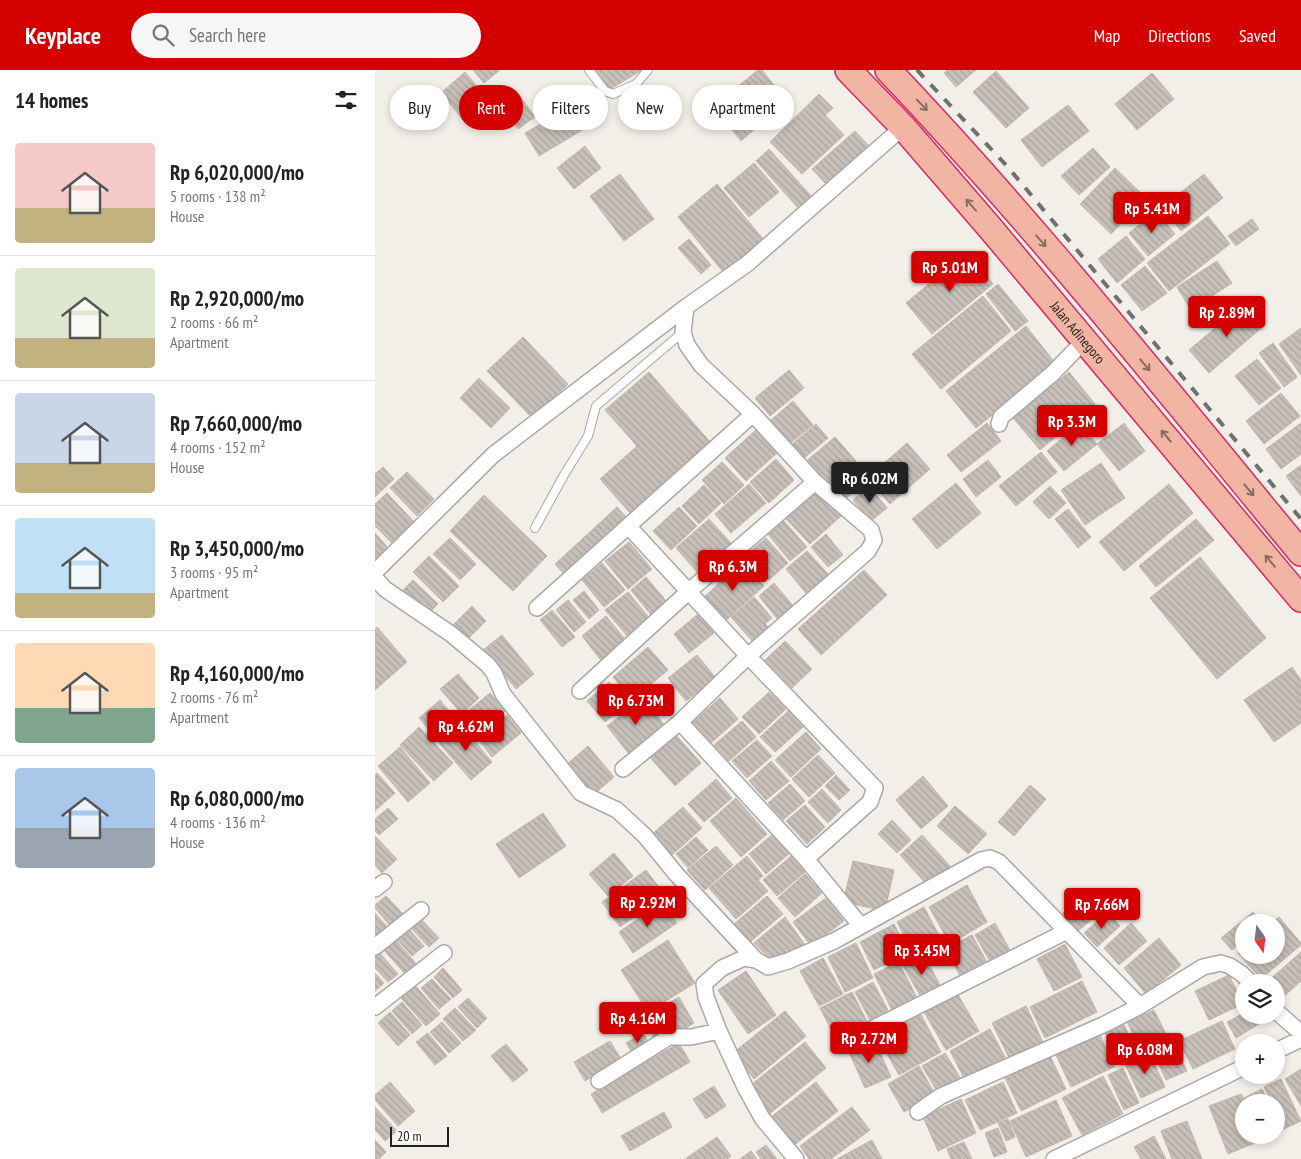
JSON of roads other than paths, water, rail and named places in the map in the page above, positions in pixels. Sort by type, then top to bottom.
[{"type":"highway","name":"Jalan Adinegoro","points":[[849,70],[903,127],[991,228],[1301,598]]},
{"type":"highway","points":[[888,70],[928,112],[1061,264],[1301,553]]},
{"type":"highway","points":[[991,228],[1000,228],[1007,224],[1015,211]]},
{"type":"highway","points":[[1037,283],[1037,275],[1042,269],[1061,264]]},
{"type":"street","points":[[375,572],[493,455],[686,306],[747,264],[903,127]]},
{"type":"street","points":[[623,769],[680,722],[748,656],[868,551],[874,540],[871,530],[815,482],[753,414],[701,365],[687,345],[683,332],[686,306]]},
{"type":"street","points":[[999,424],[1001,416],[1052,374],[1085,340]]},
{"type":"street","points":[[537,608],[753,414]]},
{"type":"street","points":[[580,691],[688,592],[815,482]]},
{"type":"street","points":[[629,527],[748,656],[875,788],[870,802],[806,858]]},
{"type":"street","points":[[378,588],[451,634],[488,665],[494,673],[503,694],[581,793],[617,810],[645,836],[677,874],[756,960],[768,967],[788,961],[834,941],[981,860],[990,858],[999,862],[1140,1006]]},
{"type":"street","points":[[680,722],[806,858],[861,926]]},
{"type":"street","points":[[375,947],[421,910]]},
{"type":"street","points":[[859,1035],[1067,931]]},
{"type":"street","points":[[375,1008],[444,953]]},
{"type":"street","points":[[756,960],[744,958],[723,968],[704,984],[706,997],[719,1031],[762,1118],[796,1159]]},
{"type":"street","points":[[918,1112],[941,1096],[1105,1024],[1140,1006],[1203,967],[1221,963],[1230,966],[1242,974]]},
{"type":"street","points":[[1285,1019],[1301,1033]]},
{"type":"street","points":[[599,1081],[669,1037],[691,1037],[719,1031]]},
{"type":"street","points":[[1285,1047],[1301,1039]]},
{"type":"street","points":[[1054,1159],[1235,1071]]},
{"type":"lane","points":[[589,70],[605,91],[613,94],[636,84],[647,70]]},
{"type":"lane","points":[[535,528],[588,436],[596,406],[683,332]]},
{"type":"railway","points":[[917,70],[1007,166],[1301,519]]}]
